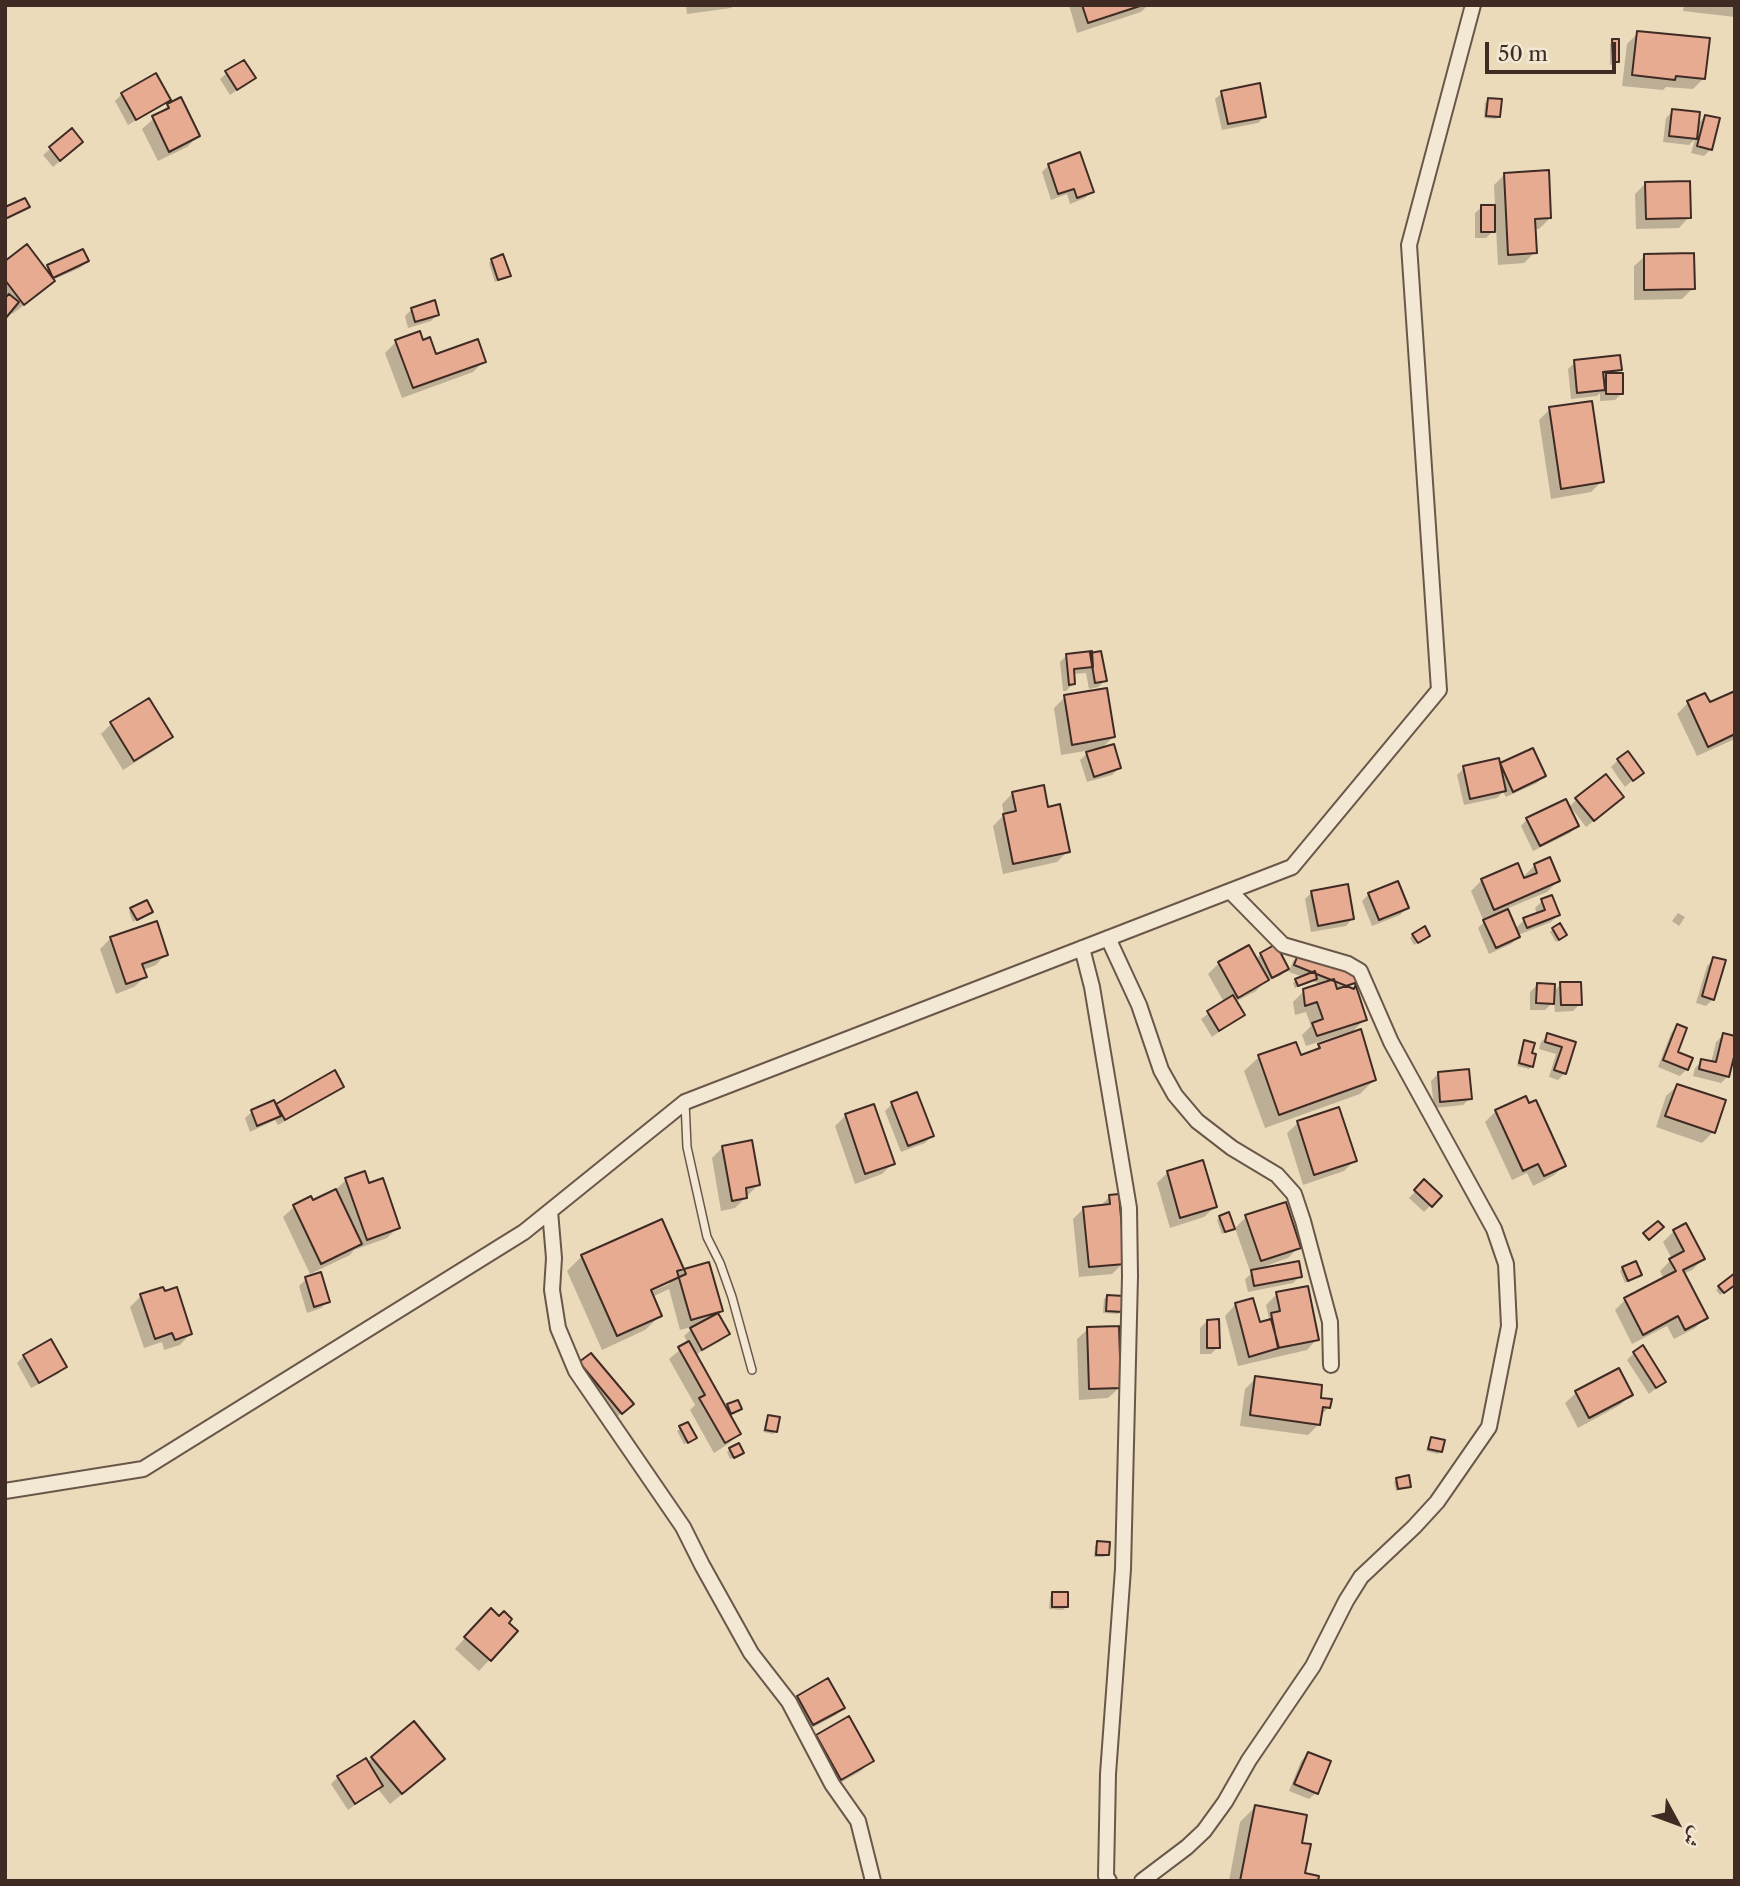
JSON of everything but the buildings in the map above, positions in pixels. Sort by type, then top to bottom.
[{"type":"street","points":[[5,1491],[144,1469],[524,1232],[685,1102],[1292,867],[1439,690],[1409,245],[1474,5]]},
{"type":"street","points":[[1142,1881],[1204,1831],[1313,1665],[1361,1577],[1437,1502],[1489,1427],[1509,1326],[1506,1264],[1494,1229],[1391,1042],[1360,971],[1348,964],[1283,945],[1230,891]]},
{"type":"street","points":[[1108,938],[1139,1005],[1161,1070],[1175,1095],[1197,1121],[1232,1148],[1278,1175],[1294,1194],[1330,1322],[1332,1365]]},
{"type":"street","points":[[1082,948],[1092,987],[1129,1208],[1130,1276],[1123,1569],[1108,1774],[1106,1876],[1109,1881]]},
{"type":"street","points":[[550,1211],[555,1258],[552,1290],[558,1328],[576,1371],[684,1527],[751,1653],[789,1702],[832,1784],[859,1821],[873,1881]]},
{"type":"lane","points":[[685,1102],[687,1147],[707,1237],[732,1297],[752,1370]]}]
